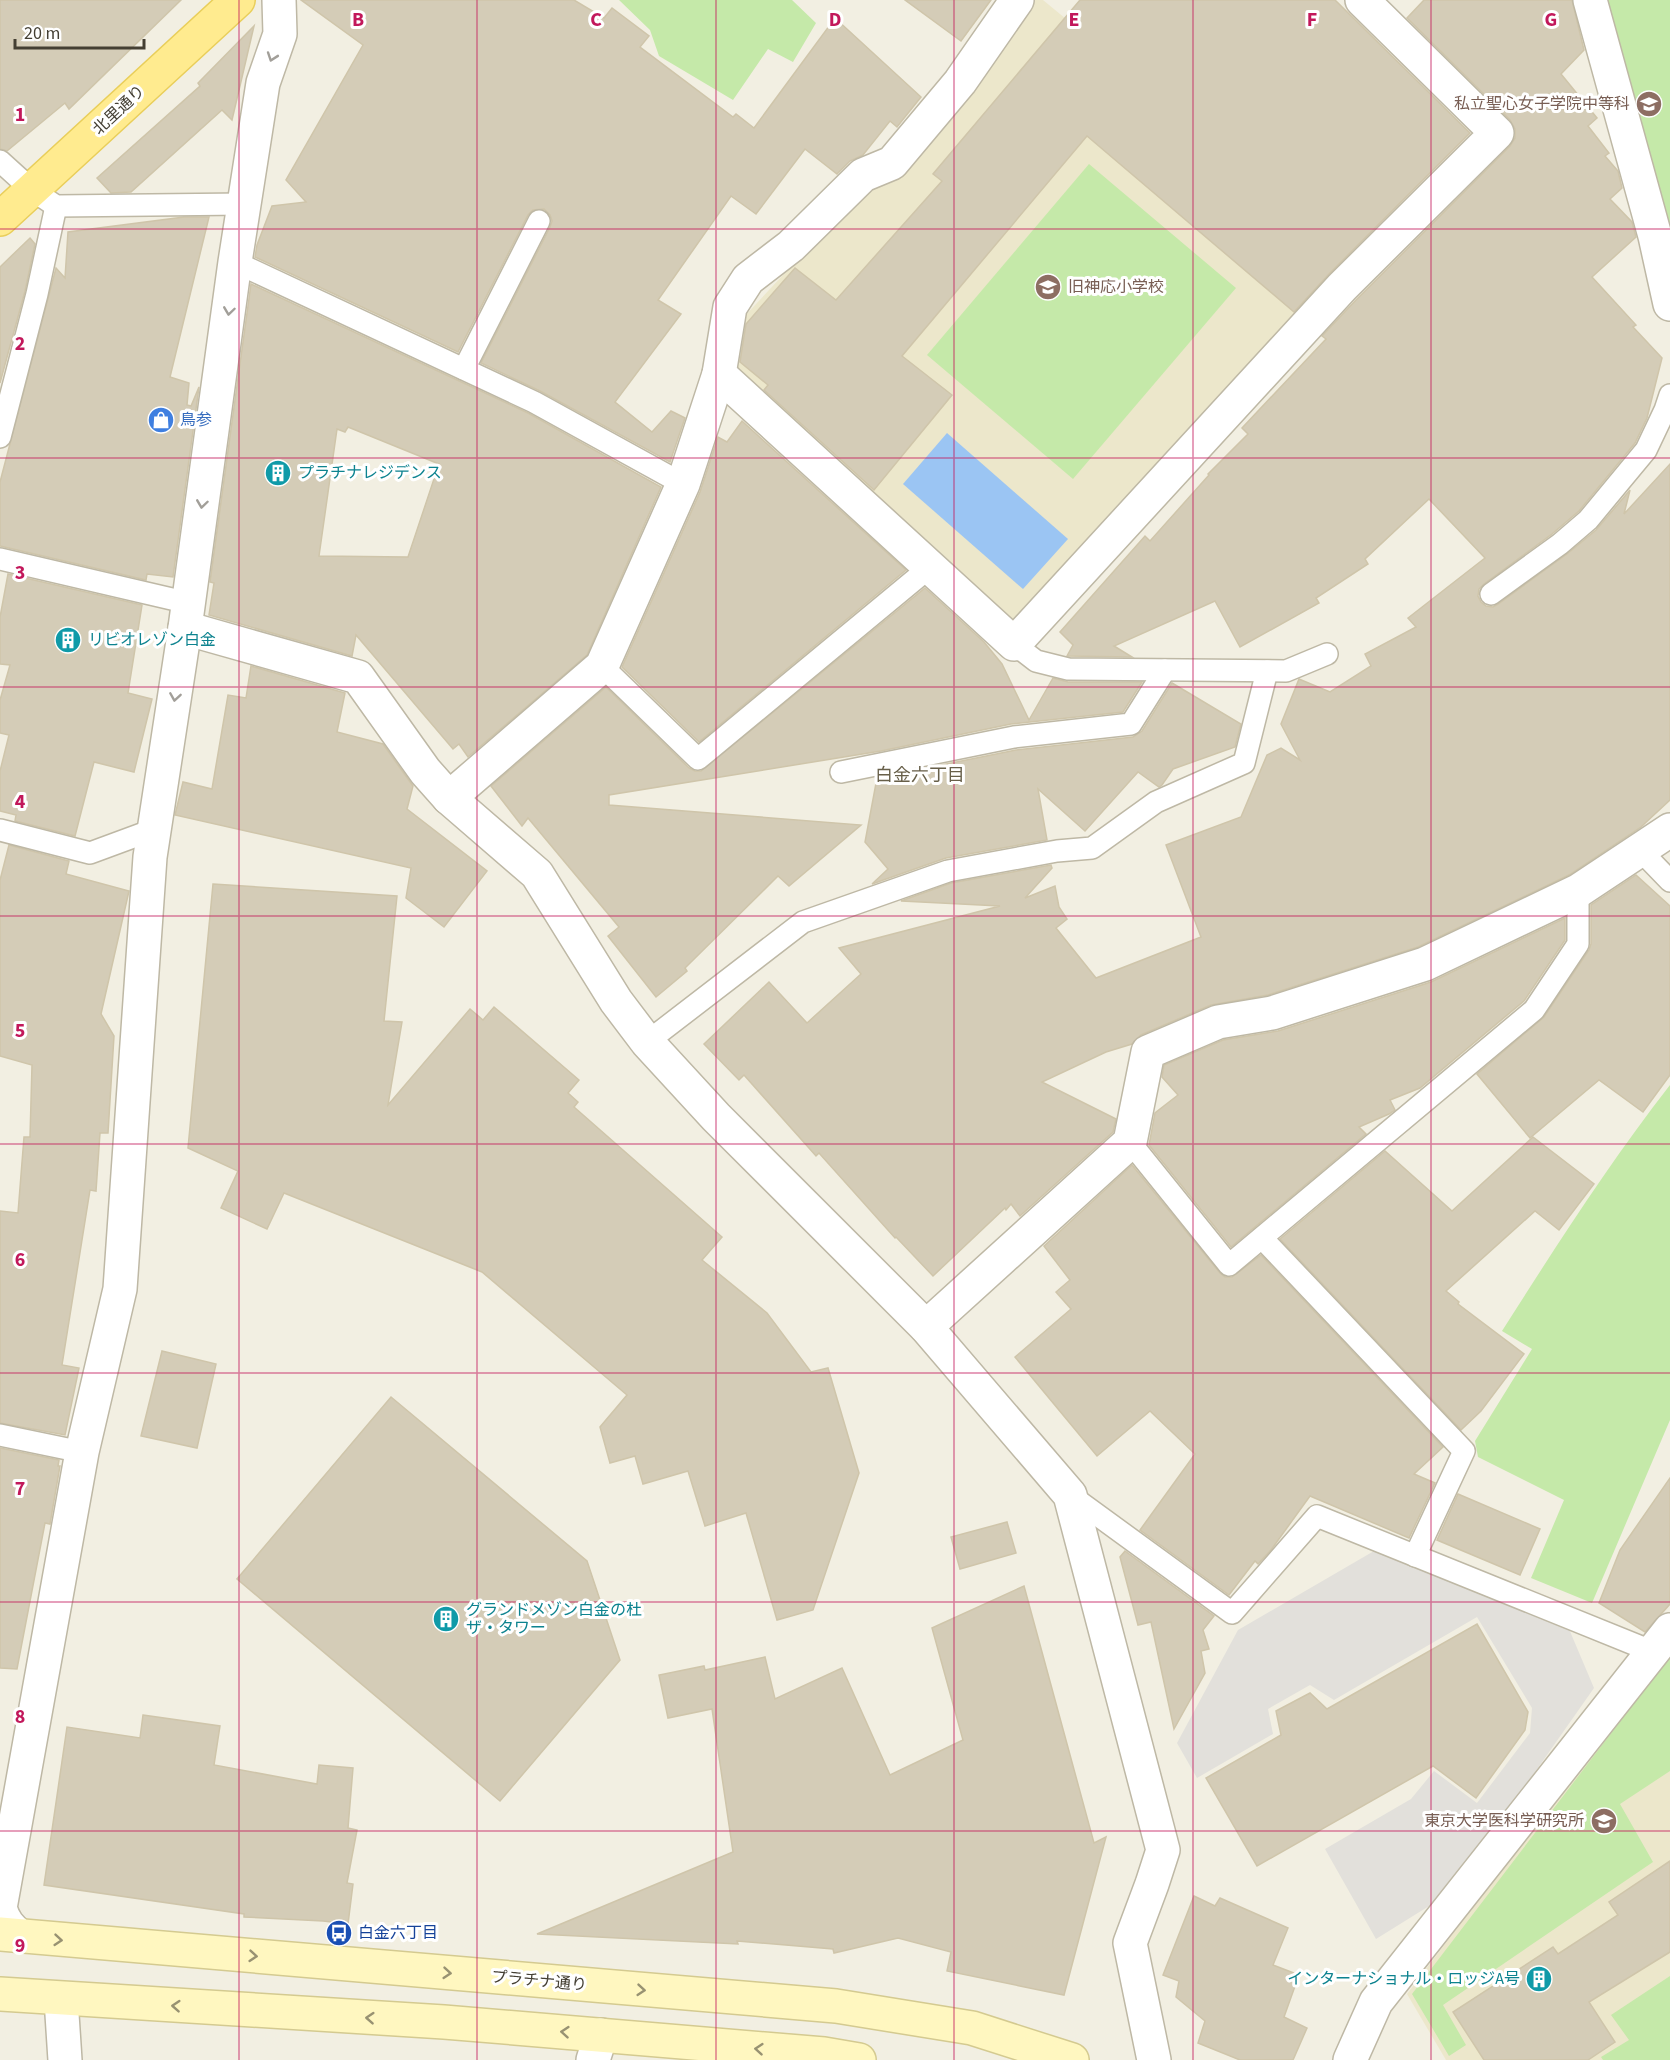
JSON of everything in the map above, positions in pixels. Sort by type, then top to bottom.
[{"type":"main road","name":"北里通り","points":[[0,219],[44,198],[238,0]]},
{"type":"main road","name":"プラチナ通り","points":[[10,1935],[836,2006],[972,2028],[1072,2060]]},
{"type":"main road","points":[[0,1994],[444,2022],[597,2048],[824,2054],[859,2060]]},
{"type":"street","points":[[10,1935],[10,1928],[0,1908],[82,1452],[120,1289],[149,869],[263,83],[280,34],[279,0]]},
{"type":"street","points":[[449,798],[602,666],[683,484],[719,374],[730,307],[748,279],[791,246],[863,175],[892,163],[960,82],[1017,0]]},
{"type":"street","points":[[1590,0],[1655,236],[1670,304]]},
{"type":"street","points":[[719,374],[1014,644],[1342,287],[1497,133],[1381,6]]},
{"type":"street","points":[[187,616],[358,677],[425,771],[449,798],[537,874],[616,1001],[647,1042],[716,1116],[926,1327],[1070,1495],[1163,1850],[1130,1943],[1154,2060]]},
{"type":"street","points":[[926,1327],[1130,1142],[1148,1052],[1218,1022],[1272,1013],[1425,964],[1578,891],[1670,831]]},
{"type":"street","points":[[1350,2060],[1376,2002],[1661,1641]]},
{"type":"street","points":[[61,1999],[65,2060]]},
{"type":"lane","points":[[0,161],[44,198],[245,204]]},
{"type":"lane","points":[[0,437],[37,294],[44,198]]},
{"type":"lane","points":[[464,369],[539,221]]},
{"type":"lane","points":[[236,262],[534,402],[683,484]]},
{"type":"lane","points":[[1491,594],[1560,544],[1588,520],[1646,450],[1670,395]]},
{"type":"lane","points":[[0,559],[187,616]]},
{"type":"lane","points":[[602,666],[698,759],[930,567]]},
{"type":"lane","points":[[1014,644],[1036,661],[1068,669],[1286,671],[1327,654]]},
{"type":"lane","points":[[841,772],[1014,736],[1131,724],[1165,670]]},
{"type":"lane","points":[[647,1042],[803,922],[948,871],[1057,851],[1092,849],[1156,802],[1244,763],[1267,671]]},
{"type":"lane","points":[[0,830],[90,853],[155,829]]},
{"type":"lane","points":[[1641,851],[1670,881]]},
{"type":"lane","points":[[1130,1142],[1230,1265],[1534,1010],[1578,944],[1578,891]]},
{"type":"lane","points":[[1262,1238],[1464,1451],[1415,1556]]},
{"type":"lane","points":[[0,1435],[82,1452]]},
{"type":"lane","points":[[1070,1495],[1232,1613],[1317,1516],[1415,1556],[1661,1641]]},
{"type":"shaded area","name":"旧神応小学校","points":[[1026,0],[1043,0],[1353,256],[1018,624],[731,367],[742,319],[867,185]]},
{"type":"shaded area","points":[[1374,1551],[1569,1629],[1594,1688],[1450,1893],[1376,1939],[1325,1849],[1411,1799],[1434,1771],[1477,1803],[1530,1733],[1532,1708],[1477,1617],[1334,1700],[1310,1685],[1268,1709],[1273,1734],[1197,1778],[1177,1743],[1238,1630]]},
{"type":"shaded area","name":"東京大学医科学研究所","points":[[1670,1648],[1670,2060],[1446,2060],[1407,1994]]},
{"type":"green space","points":[[619,0],[792,0],[816,23],[793,62],[768,49],[733,100],[659,56],[650,30]]},
{"type":"green space","name":"私立聖心女子学院中等科","points":[[1607,0],[1670,0],[1670,247]]},
{"type":"green space","points":[[1089,164],[1236,288],[1073,479],[927,355]]},
{"type":"green space","points":[[1670,1085],[1670,1420],[1592,1603],[1531,1578],[1564,1500],[1478,1457],[1475,1441],[1532,1349],[1502,1331],[1604,1175]]},
{"type":"green space","points":[[1670,1656],[1670,1771],[1620,1804],[1653,1862],[1443,2005],[1466,2045],[1449,2056],[1412,1994]]},
{"type":"green space","points":[[1670,1976],[1670,2060],[1603,2060],[1601,2057],[1629,2040],[1611,2015]]},
{"type":"water","points":[[947,433],[1068,539],[1023,589],[903,484]]},
{"type":"building","points":[[0,0],[181,0],[69,109],[65,103],[7,151],[0,149]]},
{"type":"building","points":[[301,0],[574,0],[604,18],[612,8],[649,36],[640,47],[733,117],[736,114],[754,128],[835,18],[921,97],[897,127],[890,121],[863,155],[850,161],[837,174],[805,149],[756,214],[731,196],[658,300],[681,314],[615,402],[652,432],[671,411],[685,418],[670,462],[540,391],[481,363],[550,227],[552,221],[550,215],[544,209],[533,210],[528,215],[458,352],[255,257],[257,245],[272,206],[306,202],[286,180],[363,45]]},
{"type":"building","points":[[905,0],[991,0],[961,41]]},
{"type":"building","points":[[1080,0],[1335,0],[1470,133],[1294,312],[1087,136],[902,356],[952,395],[874,490],[764,390],[768,385],[740,362],[746,324],[795,268],[836,300],[942,181],[933,174]]},
{"type":"building","points":[[1424,0],[1572,0],[1584,50],[1561,74],[1597,118],[1588,126],[1609,153],[1605,156],[1618,171],[1622,188],[1610,199],[1632,222],[1636,237],[1592,277],[1636,325],[1633,327],[1662,358],[1647,418],[1635,443],[1579,511],[1484,584],[1479,589],[1478,596],[1486,606],[1493,607],[1498,604],[1596,530],[1630,490],[1624,514],[1670,464],[1670,800],[1641,827],[1569,875],[1418,947],[1268,995],[1211,1005],[1141,1035],[1132,1044],[1106,1052],[1042,1082],[1116,1119],[1113,1132],[1020,1216],[1011,1204],[1006,1210],[1005,1208],[933,1276],[895,1238],[819,1153],[816,1156],[744,1075],[739,1080],[704,1044],[769,982],[807,1023],[861,974],[839,948],[1000,906],[901,901],[951,883],[1051,865],[1052,868],[1025,898],[1055,886],[1059,907],[1067,919],[1056,928],[1096,978],[1201,937],[1166,845],[1241,817],[1267,755],[1281,748],[1300,760],[1281,724],[1299,679],[1330,692],[1371,666],[1365,654],[1416,627],[1408,618],[1485,558],[1429,499],[1365,559],[1368,564],[1316,598],[1319,603],[1240,647],[1215,601],[1114,646],[1132,657],[1067,656],[1073,645],[1060,632],[1145,536],[1150,541],[1208,474],[1248,434],[1242,428],[1326,339],[1322,336],[1510,146],[1515,138],[1515,129],[1510,120],[1407,18]]},
{"type":"building","points":[[254,26],[232,120],[222,110],[131,192],[111,193],[97,178],[200,86],[198,83]]},
{"type":"building","points":[[184,217],[209,217],[170,377],[189,383],[187,405],[191,406],[199,387],[173,577],[147,574],[146,580],[0,546],[0,482],[56,268],[65,278],[68,232]]},
{"type":"building","points":[[30,238],[35,244],[0,383],[0,267]]},
{"type":"building","points":[[251,284],[528,413],[661,487],[587,655],[468,757],[459,744],[453,749],[356,635],[352,656],[209,615],[214,583],[210,582]],"holes":[[[348,427],[439,464],[408,557],[319,556],[337,429],[345,432]]]},
{"type":"building","points":[[742,421],[906,570],[699,742],[622,667],[700,492],[718,437],[727,442]]},
{"type":"building","points":[[8,574],[142,605],[128,693],[152,699],[134,772],[94,762],[75,836],[15,821],[16,815],[0,811],[0,771],[9,735],[0,733],[0,700],[10,665],[0,664],[0,617]]},
{"type":"building","points":[[925,588],[984,642],[1002,664],[1029,720],[1053,678],[1068,682],[1142,682],[1123,712],[1011,724],[881,751],[609,795],[609,805],[861,825],[789,886],[778,876],[685,968],[687,971],[656,997],[608,936],[619,927],[528,818],[522,826],[491,786],[606,687],[689,768],[701,771]]},
{"type":"building","points":[[251,666],[345,693],[337,732],[383,744],[413,786],[407,809],[487,871],[444,927],[406,898],[411,868],[175,815],[183,782],[212,789],[228,695],[246,698]]},
{"type":"building","points":[[1172,683],[1241,724],[1235,747],[1173,769],[1159,787],[1138,772],[1085,831],[1038,789],[1047,840],[946,858],[872,884],[888,869],[865,842],[877,778],[1016,750],[1133,737],[1142,731]]},
{"type":"building","points":[[9,845],[69,861],[66,874],[129,891],[101,1014],[114,1036],[108,1133],[100,1133],[96,1191],[90,1190],[62,1365],[79,1368],[65,1435],[0,1423],[0,1211],[18,1213],[24,1137],[30,1137],[32,1065],[0,1056],[0,880]]},
{"type":"building","points":[[1636,875],[1670,906],[1670,1075],[1643,1112],[1599,1080],[1530,1138],[1477,1074],[1544,1017],[1589,950],[1591,905]]},
{"type":"building","points":[[213,884],[397,896],[384,1021],[402,1022],[388,1105],[470,1009],[483,1020],[494,1007],[579,1080],[568,1093],[578,1102],[574,1107],[722,1237],[702,1260],[767,1313],[811,1372],[828,1368],[859,1473],[813,1610],[777,1620],[746,1513],[705,1526],[688,1471],[643,1484],[635,1456],[610,1463],[600,1427],[627,1395],[482,1272],[284,1193],[267,1229],[221,1208],[238,1171],[188,1148]]},
{"type":"building","points":[[1565,918],[1565,940],[1524,1001],[1420,1088],[1390,1100],[1395,1110],[1359,1127],[1366,1134],[1231,1247],[1149,1145],[1155,1113],[1178,1095],[1162,1077],[1164,1065],[1223,1040],[1278,1031],[1431,982]]},
{"type":"building","points":[[1533,1137],[1594,1184],[1559,1230],[1535,1211],[1446,1291],[1459,1302],[1458,1304],[1524,1354],[1481,1411],[1461,1430],[1280,1239],[1385,1151],[1452,1211]]},
{"type":"building","points":[[1132,1165],[1220,1273],[1225,1277],[1232,1277],[1261,1255],[1443,1447],[1414,1474],[1435,1483],[1409,1538],[1310,1496],[1271,1550],[1258,1564],[1255,1561],[1229,1595],[1140,1530],[1195,1454],[1150,1411],[1097,1456],[1015,1357],[1071,1309],[1056,1292],[1070,1280],[1044,1246]]},
{"type":"building","points":[[162,1351],[216,1364],[197,1448],[141,1436]]},
{"type":"building","name":"グランドメゾン白金の杜 ザ・タワー","points":[[391,1397],[587,1561],[620,1660],[500,1801],[237,1579]]},
{"type":"building","points":[[0,1448],[59,1460],[58,1466],[60,1466],[50,1524],[45,1523],[17,1669],[0,1668]]},
{"type":"building","points":[[1670,1478],[1670,1604],[1645,1632],[1599,1603],[1620,1550]]},
{"type":"building","points":[[1458,1494],[1540,1529],[1520,1575],[1437,1540]]},
{"type":"building","points":[[1007,1522],[1016,1553],[960,1569],[951,1537]]},
{"type":"building","points":[[1125,1551],[1214,1616],[1203,1630],[1209,1649],[1201,1651],[1205,1673],[1174,1729],[1151,1622],[1138,1625],[1120,1557]]},
{"type":"building","points":[[1024,1586],[1094,1843],[1106,1837],[1064,1995],[947,1971],[951,1952],[898,1938],[834,1953],[833,1949],[737,1941],[738,1944],[537,1934],[733,1852],[712,1709],[668,1718],[659,1675],[704,1666],[705,1670],[765,1657],[775,1699],[842,1668],[890,1775],[963,1740],[932,1628]]},
{"type":"building","points":[[1477,1624],[1528,1712],[1525,1730],[1476,1798],[1433,1766],[1257,1866],[1206,1778],[1281,1735],[1276,1711],[1310,1693],[1327,1709]]},
{"type":"building","points":[[143,1715],[220,1726],[214,1765],[317,1784],[319,1765],[353,1768],[348,1828],[357,1830],[347,1883],[353,1884],[348,1924],[244,1917],[244,1914],[44,1885],[67,1727],[140,1738]]},
{"type":"building","points":[[1670,1861],[1670,1952],[1589,2002],[1615,2042],[1588,2060],[1484,2060],[1453,2012],[1553,1947],[1558,1954],[1618,1915],[1609,1902]]},
{"type":"building","points":[[1194,1896],[1215,1906],[1220,1898],[1288,1928],[1273,1965],[1299,1975],[1284,2017],[1307,2028],[1293,2060],[1240,2060],[1198,2043],[1205,2021],[1176,1997],[1179,1981],[1163,1975]]},
{"type":"place","name":"私立聖心女子学院中等科","points":[[1649,104]]},
{"type":"place","name":"旧神応小学校","points":[[1048,287]]},
{"type":"place","name":"鳥参","points":[[161,420]]},
{"type":"place","name":"プラチナレジデンス","points":[[278,473]]},
{"type":"place","name":"リビオレゾン白金","points":[[68,640]]},
{"type":"place","name":"グランドメゾン白金の杜 ザ・タワー","points":[[446,1619]]},
{"type":"place","name":"東京大学医科学研究所","points":[[1604,1821]]},
{"type":"place","name":"白金六丁目","points":[[339,1933]]},
{"type":"place","name":"インターナショナル・ロッジA号","points":[[1539,1979]]},
{"type":"district","name":"白金六丁目","points":[[920,775]]}]
